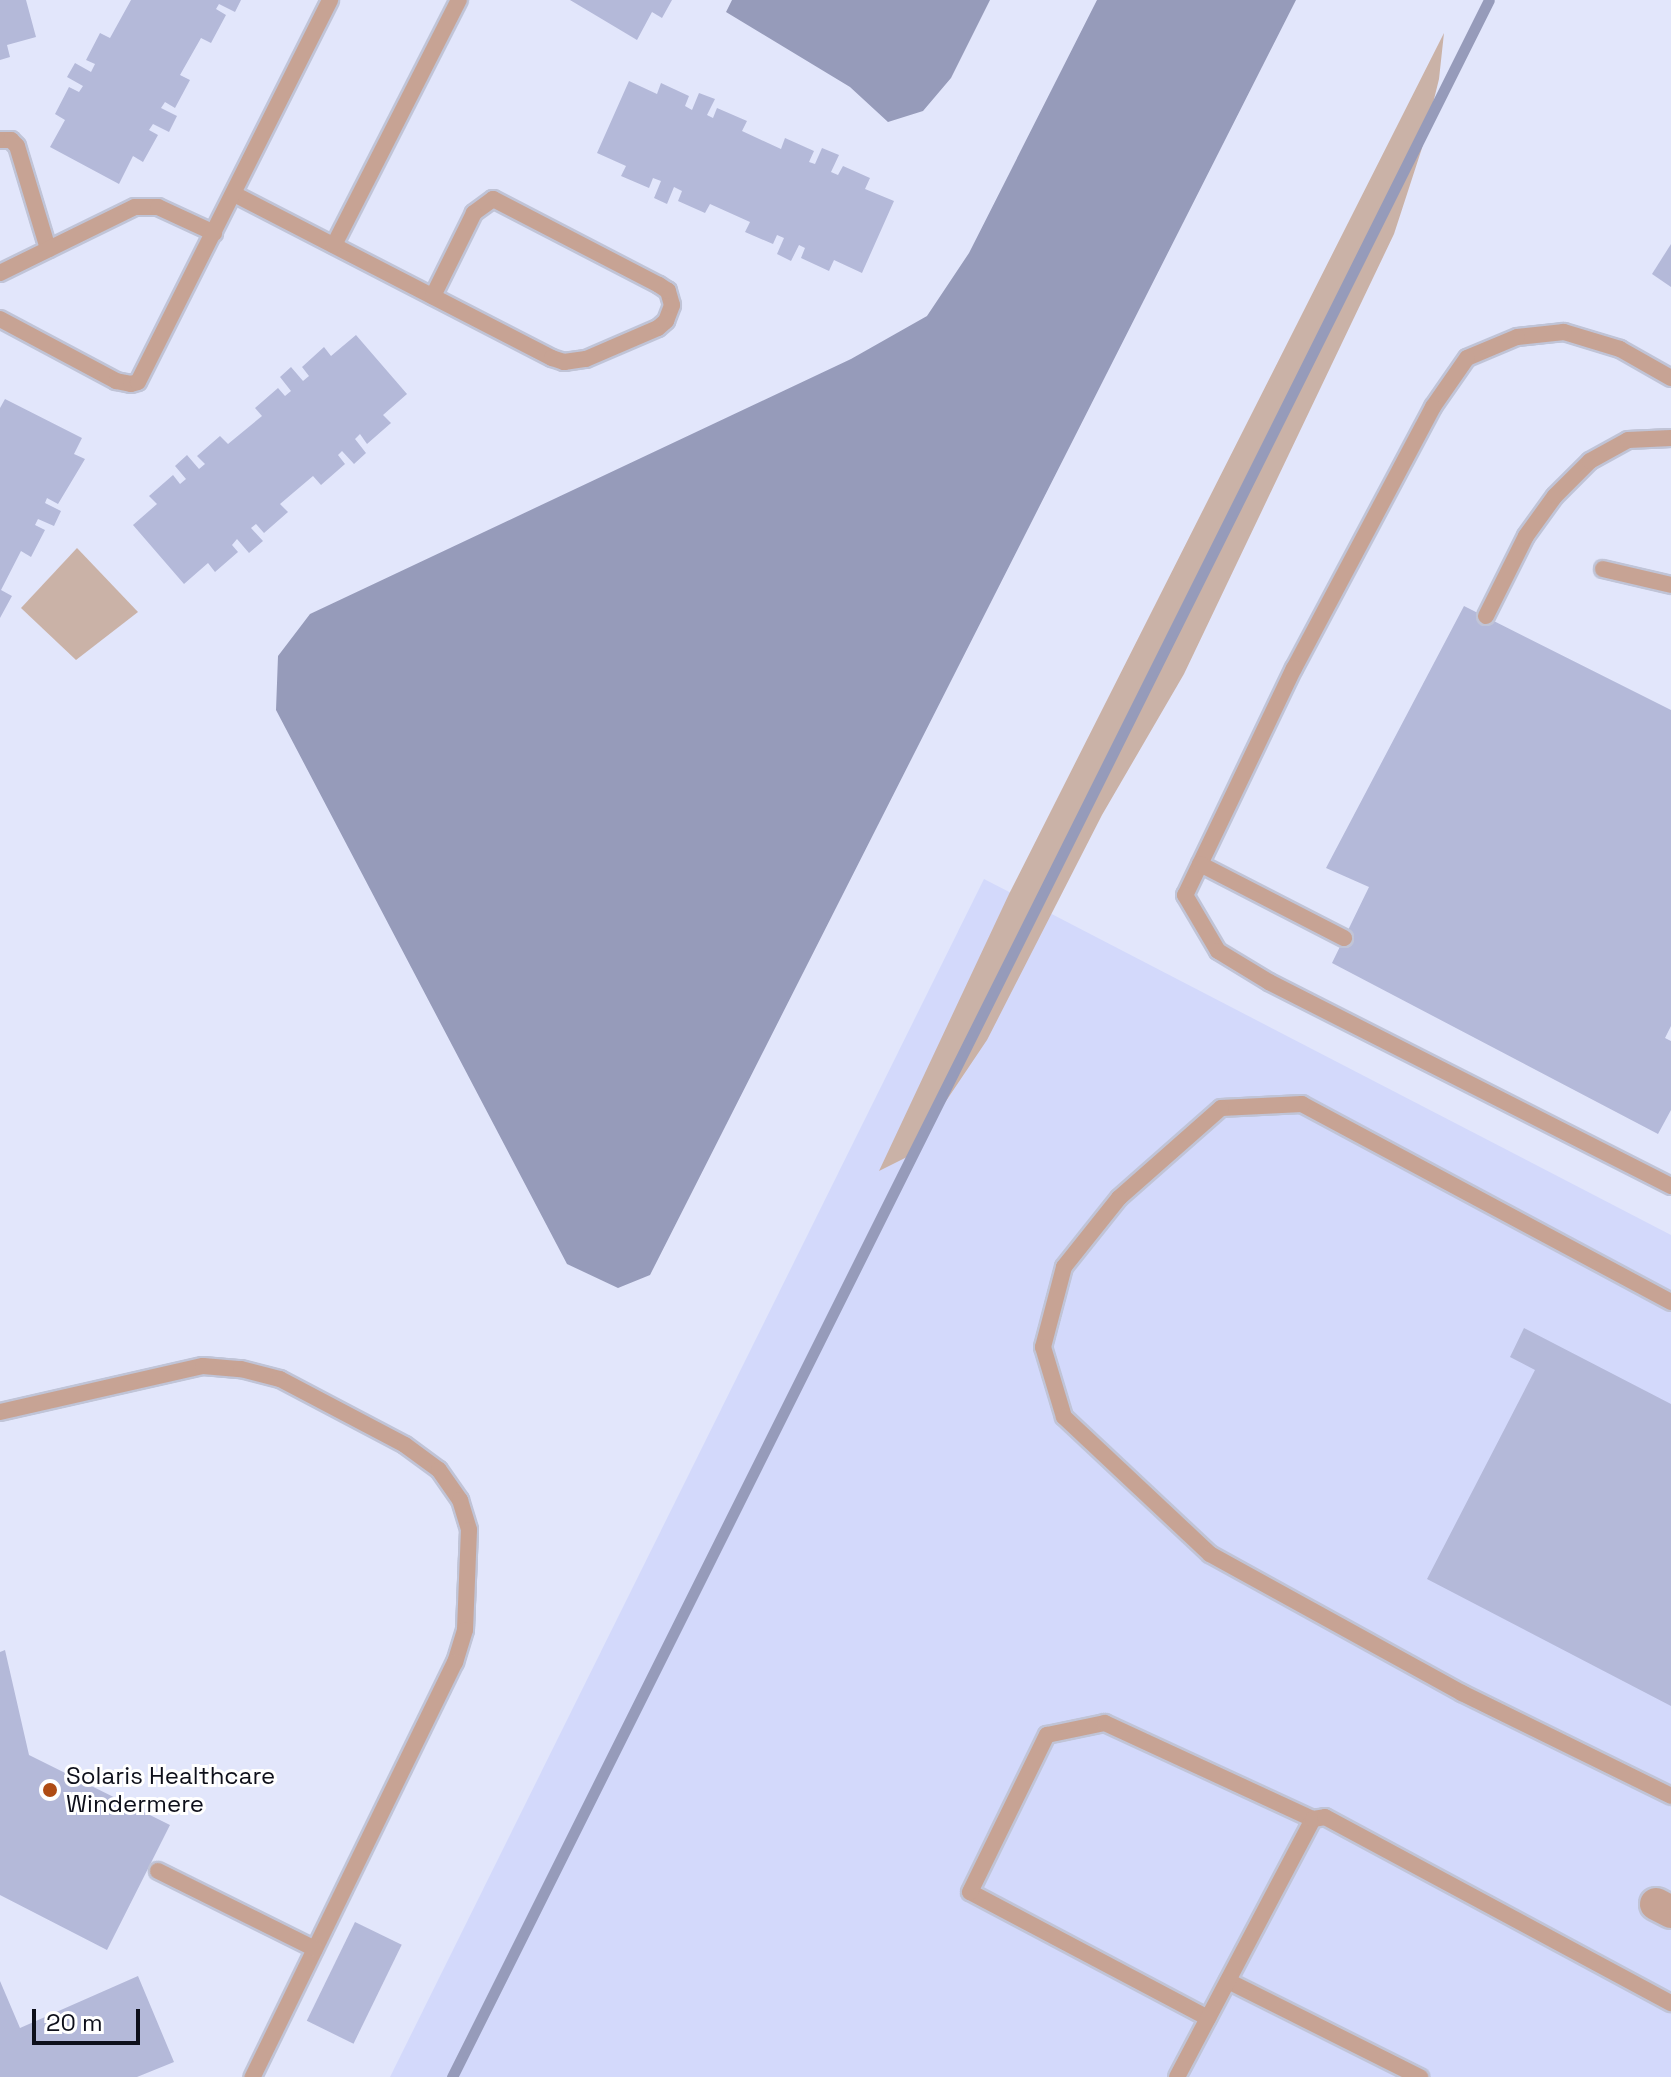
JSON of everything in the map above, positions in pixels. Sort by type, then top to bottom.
[{"type":"lane","points":[[0,319],[116,381],[138,382],[330,0]]},
{"type":"lane","points":[[334,245],[459,0]]},
{"type":"lane","points":[[0,140],[11,140],[17,146],[48,249]]},
{"type":"lane","points":[[234,194],[433,296],[564,362],[586,359],[658,328],[666,321],[672,305],[668,291],[659,285],[493,199],[474,213],[433,296]]},
{"type":"lane","points":[[0,273],[127,209],[142,206],[167,210],[214,233]]},
{"type":"lane","points":[[1671,378],[1620,349],[1564,332],[1517,337],[1467,358],[1433,407],[1301,654],[1185,895],[1218,951],[1282,989],[1671,1186]]},
{"type":"lane","points":[[1486,616],[1526,536],[1555,496],[1590,461],[1628,440],[1671,438]]},
{"type":"lane","points":[[1603,569],[1671,585]]},
{"type":"lane","points":[[1200,864],[1344,938]]},
{"type":"lane","points":[[1671,1302],[1302,1104],[1221,1108],[1119,1198],[1064,1267],[1043,1347],[1064,1417],[1210,1554],[1462,1693],[1671,1796]]},
{"type":"lane","points":[[0,1412],[203,1366],[241,1369],[280,1379],[405,1445],[439,1470],[460,1500],[469,1530],[465,1630],[455,1662],[253,2077]]},
{"type":"lane","points":[[1208,2018],[970,1892],[1047,1735],[1105,1723],[1313,1819],[1325,1817],[1671,2003]]},
{"type":"lane","points":[[1177,2077],[1313,1819]]},
{"type":"lane","points":[[158,1871],[315,1949]]},
{"type":"lane","points":[[1228,1981],[1420,2077]]},
{"type":"shaded area","points":[[732,0],[990,0],[951,78],[923,111],[888,122],[850,87],[726,12]]},
{"type":"shaded area","points":[[1097,0],[1296,0],[650,1275],[618,1288],[567,1264],[276,710],[278,656],[310,614],[851,359],[927,316],[969,253]]},
{"type":"shaded area","points":[[1444,33],[1439,79],[1422,148],[1394,234],[1184,674],[1102,815],[987,1040],[909,1156],[879,1171],[1009,894]]},
{"type":"shaded area","points":[[77,548],[138,612],[76,660],[21,608]]},
{"type":"shaded area","points":[[984,879],[1671,1235],[1671,2077],[390,2077]]},
{"type":"building","points":[[0,0],[26,0],[36,37],[7,45],[10,57],[0,60]]},
{"type":"building","points":[[131,0],[241,0],[235,12],[219,4],[216,9],[226,15],[211,43],[201,38],[180,75],[190,80],[175,108],[165,102],[161,108],[177,116],[169,132],[153,124],[149,130],[158,135],[143,162],[133,156],[119,184],[50,147],[65,120],[55,114],[69,87],[79,92],[83,86],[67,77],[75,63],[91,72],[95,64],[86,60],[100,33],[110,38]]},
{"type":"building","points":[[570,0],[672,0],[662,18],[652,12],[637,40]]},
{"type":"building","points":[[629,81],[657,94],[661,83],[689,96],[685,106],[692,110],[699,93],[715,99],[707,115],[713,118],[717,108],[747,121],[742,131],[781,149],[785,138],[814,151],[809,162],[815,164],[822,148],[839,155],[831,172],[838,175],[843,166],[870,178],[865,189],[894,201],[862,273],[834,260],[829,271],[801,258],[805,248],[799,245],[791,261],[777,254],[784,238],[777,235],[773,244],[745,232],[750,222],[710,204],[705,213],[678,201],[682,191],[674,187],[667,204],[654,198],[661,181],[653,178],[649,188],[621,176],[626,166],[597,153]]},
{"type":"building","points":[[1671,244],[1671,287],[1652,274]]},
{"type":"building","points":[[356,335],[407,394],[383,415],[391,423],[367,444],[360,434],[355,439],[366,453],[354,464],[342,451],[338,455],[345,464],[321,485],[313,476],[280,504],[288,512],[264,533],[256,524],[251,528],[263,541],[249,553],[237,539],[232,545],[238,552],[215,572],[208,563],[184,584],[133,525],[157,504],[149,496],[173,475],[180,484],[186,479],[175,466],[187,455],[199,469],[205,464],[197,456],[220,436],[228,444],[262,416],[255,408],[278,388],[285,396],[291,391],[280,377],[291,367],[303,381],[309,376],[302,367],[324,347],[331,356]]},
{"type":"building","points":[[5,399],[82,438],[74,454],[85,459],[58,504],[47,498],[45,503],[61,511],[54,526],[38,519],[35,525],[45,530],[31,557],[21,551],[1,590],[12,596],[0,618],[0,408]]},
{"type":"building","points":[[1464,606],[1671,710],[1671,1026],[1665,1038],[1671,1041],[1671,1110],[1658,1134],[1332,963],[1369,887],[1326,868]]},
{"type":"building","points":[[1524,1328],[1671,1404],[1671,1706],[1427,1579],[1535,1370],[1510,1357]]},
{"type":"building","name":"Solaris Healthcare Windermere","points":[[5,1650],[29,1755],[170,1825],[107,1950],[0,1895],[0,1652]]},
{"type":"building","points":[[355,1922],[402,1945],[354,2044],[307,2021]]},
{"type":"building","points":[[138,1976],[174,2062],[137,2077],[0,2077],[0,1981],[20,2028]]},
{"type":"waterway","points":[[452,2077],[1489,0]]},
{"type":"place","name":"Solaris Healthcare Windermere","points":[[50,1790]]}]
